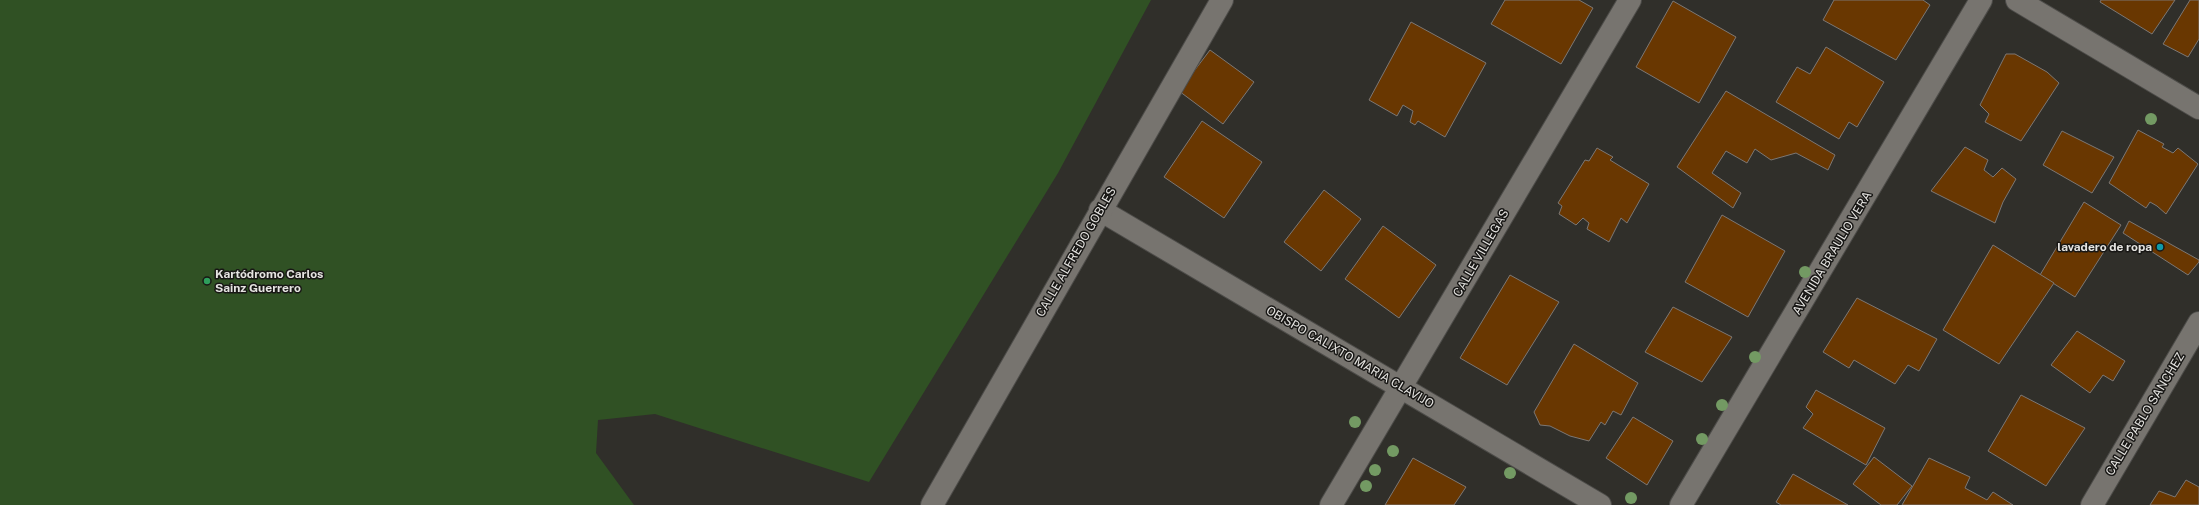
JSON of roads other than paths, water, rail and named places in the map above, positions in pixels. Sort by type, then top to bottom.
[{"type":"street","name":"CALLE ALFREDO GOBLES","points":[[932,505],[1100,210],[1222,0]]},
{"type":"street","name":"CALLE VILLEGAS","points":[[1331,505],[1630,0]]},
{"type":"street","name":"AVENIDA BRAULIO VERA","points":[[1681,505],[1981,0]]},
{"type":"street","points":[[2017,0],[2199,108]]},
{"type":"street","name":"OBISPO CALIXTO MARIA CLAVIJO","points":[[1100,210],[1600,505]]},
{"type":"street","name":"CALLE PABLO SANCHEZ","points":[[2092,505],[2199,323]]},
{"type":"place","name":"lavadero de ropa","points":[[2160,247]]},
{"type":"place","name":"Kartódromo Carlos Sainz Guerrero","points":[[207,281]]}]
